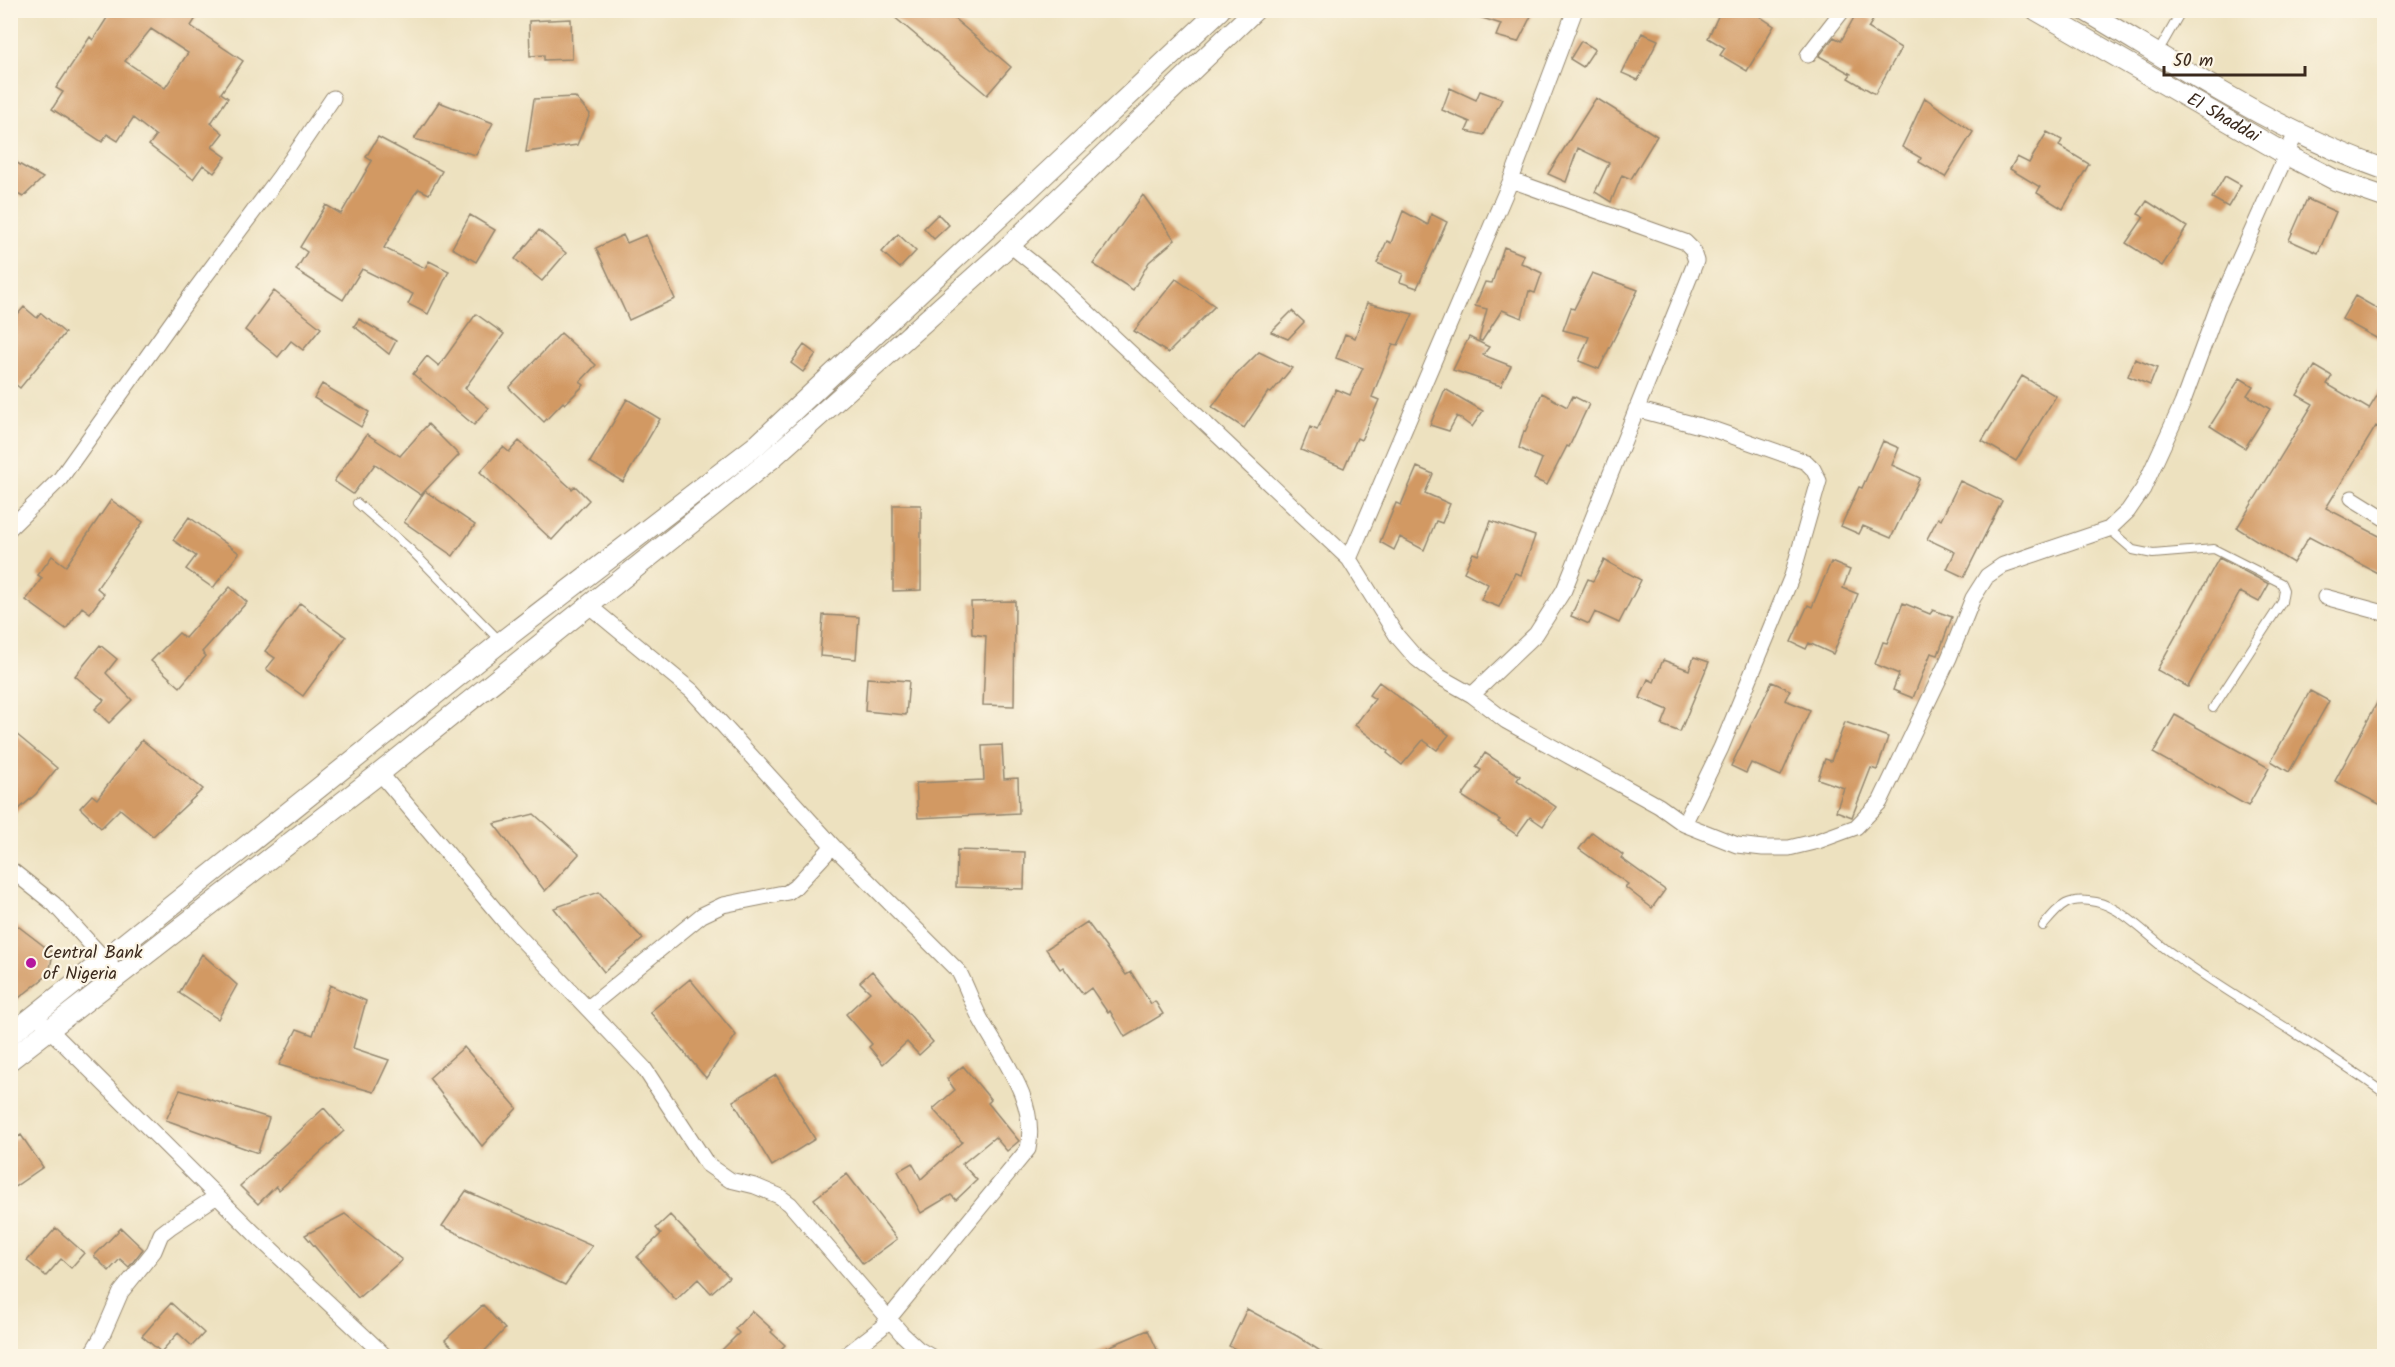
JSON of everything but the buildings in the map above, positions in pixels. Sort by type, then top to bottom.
[{"type":"street","points":[[10,1060],[42,1022],[105,958],[501,642],[757,445],[1220,10]]},
{"type":"street","points":[[10,1035],[42,1022],[119,975],[380,773],[771,460],[1010,245],[1255,10]]},
{"type":"street","points":[[1349,559],[1511,180],[1575,10]]},
{"type":"street","points":[[1808,55],[1843,10]]},
{"type":"street","name":"El Shaddai","points":[[2036,10],[2287,155],[2335,180],[2385,196]]},
{"type":"street","points":[[2084,10],[2296,133],[2349,157],[2385,169]]},
{"type":"street","points":[[1189,40],[1204,57]]},
{"type":"street","points":[[10,528],[60,479],[192,294],[280,176],[333,98]]},
{"type":"street","points":[[1010,245],[1068,293],[1349,559],[1397,636],[1416,657],[1440,677],[1472,695],[1506,721],[1659,806],[1684,824],[1737,844],[1763,848],[1789,848],[1809,844],[1856,827],[1880,802],[1949,658],[1973,598],[1987,576],[2003,565],[2109,529],[2128,511],[2143,489],[2182,404],[2221,299],[2296,133]]},
{"type":"street","points":[[1472,695],[1536,634],[1564,590],[1696,261],[1692,249],[1685,242],[1511,180]]},
{"type":"street","points":[[1636,409],[1715,430],[1806,462],[1813,469],[1819,482],[1792,576],[1721,748],[1684,824]]},
{"type":"street","points":[[757,445],[771,460]]},
{"type":"street","points":[[2352,498],[2385,518]]},
{"type":"street","points":[[2325,597],[2385,613]]},
{"type":"street","points":[[588,605],[692,690],[832,846],[959,972],[978,1015],[1022,1091],[1031,1134],[1028,1149],[881,1328],[845,1356]]},
{"type":"street","points":[[380,773],[506,923],[644,1068],[707,1164],[730,1180],[755,1186],[779,1196],[790,1204],[889,1318],[918,1349],[930,1356]]},
{"type":"street","points":[[588,1008],[702,915],[723,905],[788,892],[832,846]]},
{"type":"street","points":[[10,869],[54,904],[119,975]]},
{"type":"street","points":[[42,1022],[115,1092],[218,1197],[385,1356]]},
{"type":"street","points":[[90,1356],[102,1336],[121,1292],[154,1251],[161,1234],[218,1197]]},
{"type":"lane","points":[[2158,53],[2182,10]]},
{"type":"lane","points":[[357,503],[411,550],[501,642]]},
{"type":"lane","points":[[2109,529],[2133,550],[2153,554],[2214,549],[2280,584],[2284,590],[2282,602],[2213,708]]},
{"type":"lane","points":[[2043,926],[2062,903],[2079,900],[2099,902],[2138,924],[2166,949],[2294,1035],[2340,1060],[2385,1093]]},
{"type":"place","name":"Central Bank of Nigeria","points":[[31,963]]}]
